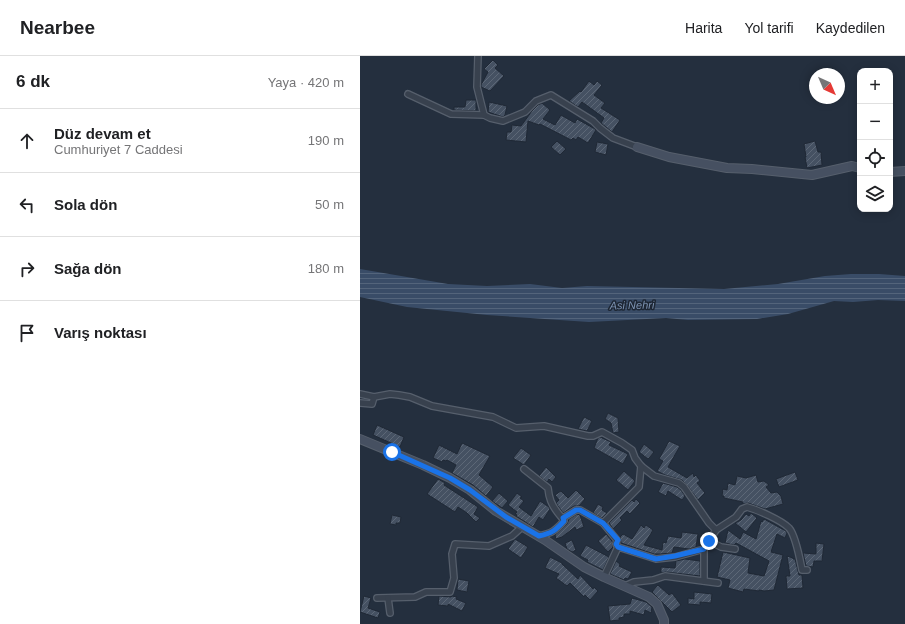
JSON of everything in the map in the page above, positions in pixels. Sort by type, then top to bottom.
[{"type":"main road","points":[[637,147],[669,157],[726,168],[812,175],[852,166],[857,167]]},
{"type":"main road","points":[[893,172],[905,172]]},
{"type":"main road","points":[[360,439],[450,478],[470,490],[496,511],[539,536],[584,567],[654,600],[661,611],[664,624]]},
{"type":"street","points":[[478,56],[477,88],[484,115]]},
{"type":"street","points":[[408,94],[451,114],[484,115],[503,121],[525,112],[536,101],[551,95],[592,121],[613,138],[637,147]]},
{"type":"street","points":[[360,394],[374,397],[390,394],[410,397],[432,406],[492,417],[516,428],[544,426],[588,436],[594,436],[602,432],[632,450],[635,458],[641,466],[654,476],[679,483],[684,487],[716,530]]},
{"type":"street","points":[[360,402],[372,404],[374,397]]},
{"type":"street","points":[[603,523],[639,487],[641,466]]},
{"type":"street","points":[[524,469],[548,488],[549,499],[557,512],[563,518]]},
{"type":"street","points":[[704,581],[704,549],[716,530],[736,517],[742,509],[747,507],[757,510],[790,529],[798,550],[802,570],[807,570]]},
{"type":"street","points":[[539,536],[550,534],[555,531],[564,521],[563,518],[576,510],[580,510],[603,523],[618,540],[616,544],[618,547],[604,577]]},
{"type":"street","points":[[377,598],[415,597],[426,592],[450,592],[454,578],[452,554],[455,544],[489,546],[512,536],[522,527]]},
{"type":"street","points":[[709,541],[721,547],[735,549]]},
{"type":"street","points":[[618,547],[656,559],[704,549]]},
{"type":"street","points":[[625,586],[634,582],[653,580],[666,576],[718,583]]},
{"type":"street","points":[[388,598],[390,613]]},
{"type":"water","name":"Asi Nehri","points":[[360,269],[448,284],[487,286],[530,284],[562,288],[587,286],[724,289],[778,284],[825,276],[879,274],[905,276],[905,301],[834,301],[788,314],[757,319],[688,320],[666,318],[589,322],[487,315],[407,307],[360,297]]},
{"type":"building","points":[[493,60],[498,65],[495,68],[504,76],[490,91],[481,87],[481,85],[488,72],[484,69]]},
{"type":"building","points":[[589,81],[594,85],[597,81],[602,85],[594,95],[605,103],[601,108],[620,120],[612,132],[601,123],[604,118],[582,102],[578,107],[569,101],[580,91],[581,92]]},
{"type":"building","points":[[466,100],[476,100],[476,111],[454,110],[454,107],[465,107]]},
{"type":"building","points":[[489,102],[507,106],[505,115],[503,117],[488,112]]},
{"type":"building","points":[[542,103],[550,110],[543,119],[555,125],[561,115],[575,123],[577,119],[595,129],[596,130],[588,143],[578,137],[576,140],[573,138],[571,140],[540,124],[539,125],[528,121],[526,142],[506,140],[507,132],[511,132],[512,125],[521,126],[532,111]]},
{"type":"building","points":[[557,141],[566,149],[560,155],[551,147]]},
{"type":"building","points":[[815,141],[818,152],[821,152],[822,165],[807,168],[804,144]]},
{"type":"building","points":[[597,142],[608,144],[606,155],[595,152]]},
{"type":"building","points":[[608,413],[618,418],[619,432],[613,433],[611,423],[605,419]]},
{"type":"building","points":[[584,417],[592,421],[587,431],[578,429]]},
{"type":"building","points":[[377,425],[404,437],[400,447],[373,435]]},
{"type":"building","points":[[600,437],[611,442],[609,445],[628,454],[623,464],[594,448],[598,438]]},
{"type":"building","points":[[669,441],[680,446],[668,467],[687,478],[693,473],[694,477],[696,475],[700,481],[697,483],[705,493],[698,500],[682,480],[657,471],[663,461],[659,459]]},
{"type":"building","points":[[462,443],[490,456],[479,475],[493,487],[486,496],[473,485],[452,473],[456,465],[447,460],[443,460],[442,462],[433,458],[439,445],[457,454]]},
{"type":"building","points":[[644,444],[654,452],[648,459],[639,452]]},
{"type":"building","points":[[521,448],[531,455],[524,465],[513,458]]},
{"type":"building","points":[[546,467],[556,477],[552,482],[549,479],[547,482],[539,476]]},
{"type":"building","points":[[624,471],[635,481],[628,490],[616,480]]},
{"type":"building","points":[[795,472],[798,480],[779,487],[776,479]]},
{"type":"building","points":[[756,475],[758,482],[764,481],[769,485],[766,487],[771,493],[777,492],[781,496],[783,504],[765,509],[748,503],[742,504],[743,502],[724,498],[724,496],[722,496],[723,489],[727,490],[728,483],[735,485],[737,476],[746,478]]},
{"type":"building","points":[[438,479],[445,483],[444,485],[478,507],[474,514],[480,518],[476,522],[458,507],[455,512],[427,494]]},
{"type":"building","points":[[663,483],[677,487],[685,496],[682,500],[668,491],[666,496],[658,492]]},
{"type":"building","points":[[576,490],[585,499],[579,506],[574,506],[563,513],[556,503],[559,500],[555,495],[561,491],[568,498]]},
{"type":"building","points":[[499,493],[508,501],[502,508],[492,501]]},
{"type":"building","points":[[517,493],[524,501],[519,507],[531,516],[540,501],[550,509],[543,520],[539,517],[533,527],[516,516],[517,515],[515,514],[517,512],[508,505]]},
{"type":"building","points":[[636,499],[640,503],[630,514],[627,511],[620,518],[622,520],[613,529],[609,523],[632,500],[634,502]]},
{"type":"building","points":[[598,504],[603,507],[602,510],[607,513],[602,518],[593,513]]},
{"type":"building","points":[[751,513],[757,518],[746,532],[735,523],[741,520],[746,514],[749,516]]},
{"type":"building","points":[[577,514],[580,515],[584,527],[576,530],[575,527],[562,537],[556,539],[555,535],[567,524],[569,519]]},
{"type":"building","points":[[392,515],[401,517],[400,523],[396,523],[396,525],[390,524]]},
{"type":"building","points":[[764,519],[787,533],[785,538],[777,534],[771,552],[783,555],[774,590],[759,591],[744,589],[743,592],[728,588],[730,580],[717,577],[723,552],[750,558],[748,573],[764,576],[769,561],[736,543],[734,545],[725,543],[728,530],[740,539],[743,532],[756,539],[761,521],[762,522]]},
{"type":"building","points":[[641,525],[644,528],[646,525],[653,530],[644,545],[662,550],[663,542],[666,543],[668,536],[681,538],[682,532],[698,534],[696,547],[689,549],[674,547],[672,553],[654,554],[621,543],[620,537],[623,534],[632,539]]},
{"type":"building","points":[[606,534],[612,541],[613,547],[608,552],[598,541]]},
{"type":"building","points":[[515,539],[528,547],[521,558],[508,549]]},
{"type":"building","points":[[572,540],[576,550],[572,552],[567,549],[565,543]]},
{"type":"building","points":[[816,543],[824,544],[822,561],[814,561],[813,567],[806,566],[803,553],[816,554]]},
{"type":"building","points":[[586,545],[609,557],[603,570],[587,562],[588,560],[580,556]]},
{"type":"building","points":[[787,556],[795,559],[799,575],[802,575],[803,588],[787,589],[786,576],[790,576]]},
{"type":"building","points":[[550,557],[562,563],[578,579],[580,575],[593,589],[594,587],[598,591],[590,600],[585,595],[584,597],[570,583],[567,586],[556,578],[559,574],[545,568]]},
{"type":"building","points":[[685,559],[700,561],[700,576],[666,572],[661,573],[661,567],[675,568],[676,561]]},
{"type":"building","points":[[616,561],[620,564],[619,566],[632,572],[628,579],[625,578],[624,580],[610,574]]},
{"type":"building","points":[[458,579],[469,581],[467,592],[457,590]]},
{"type":"building","points":[[658,585],[669,595],[672,593],[681,605],[672,612],[652,592]]},
{"type":"building","points":[[694,592],[712,594],[711,603],[700,602],[700,605],[688,604],[688,598],[694,599]]},
{"type":"building","points":[[364,596],[371,598],[368,608],[380,612],[378,618],[360,612]]},
{"type":"building","points":[[439,596],[457,597],[456,599],[466,603],[462,611],[448,604],[448,606],[438,605]]},
{"type":"building","points":[[632,598],[646,602],[652,607],[651,613],[645,610],[644,615],[630,611],[630,614],[624,614],[624,617],[619,618],[619,620],[610,621],[608,606],[630,604]]},
{"type":"route","points":[[392,452],[450,478],[470,490],[496,511],[539,536],[550,534],[555,531],[564,521],[563,518],[576,510],[580,510],[603,523],[618,540],[616,544],[618,547],[656,559],[704,549],[709,541]]}]
